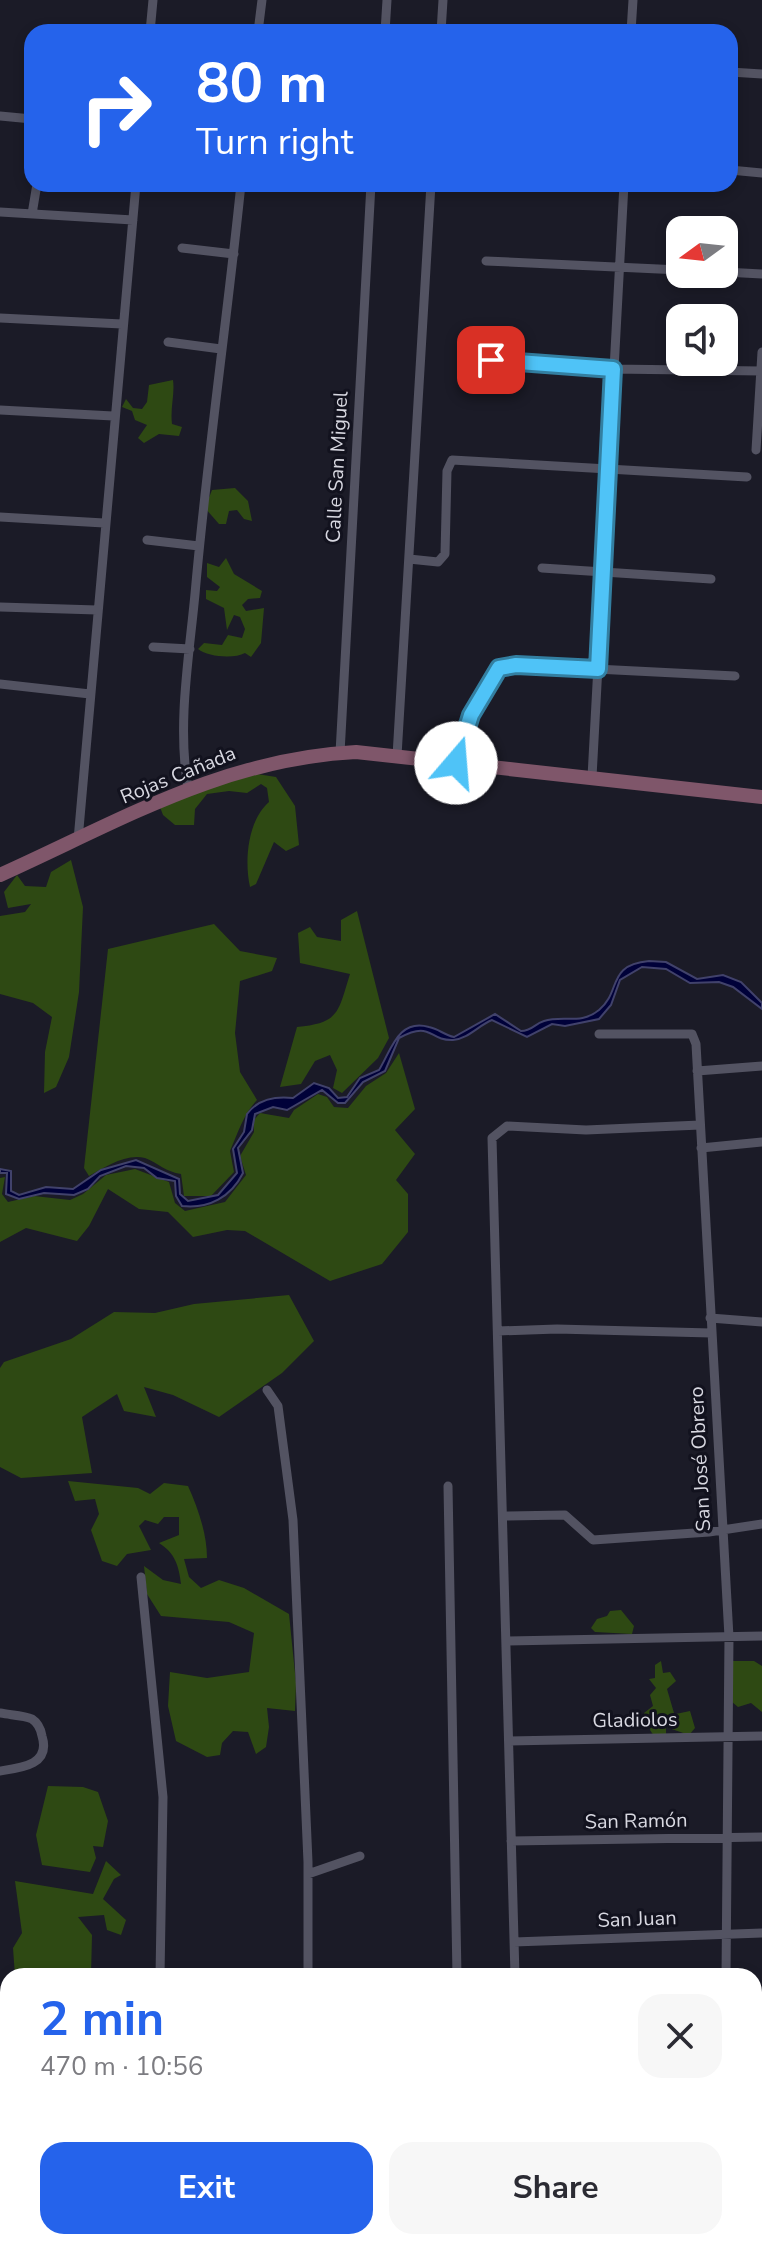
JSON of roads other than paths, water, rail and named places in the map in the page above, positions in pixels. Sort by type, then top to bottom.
[{"type":"main road","name":"Rojas Cañada","points":[[0,875],[188,788],[274,761],[340,753],[397,756],[762,797]]},
{"type":"street","points":[[151,24],[153,0]]},
{"type":"street","points":[[259,24],[262,0]]},
{"type":"street","points":[[386,24],[387,0]]},
{"type":"street","points":[[442,24],[443,0]]},
{"type":"street","points":[[632,24],[633,0]]},
{"type":"street","points":[[738,72],[762,74]]},
{"type":"street","points":[[0,116],[24,118]]},
{"type":"street","points":[[738,171],[762,173]]},
{"type":"street","points":[[32,214],[36,192]]},
{"type":"street","points":[[78,840],[113,416],[135,192]]},
{"type":"street","points":[[188,788],[182,757],[199,546],[240,192]]},
{"type":"street","name":"Calle San Miguel","points":[[340,753],[371,192]]},
{"type":"street","points":[[397,756],[431,192]]},
{"type":"street","points":[[592,777],[624,192]]},
{"type":"street","points":[[0,212],[133,220]]},
{"type":"street","points":[[182,248],[234,254]]},
{"type":"street","points":[[486,261],[666,269]]},
{"type":"street","points":[[738,273],[762,274]]},
{"type":"street","points":[[0,318],[122,324]]},
{"type":"street","points":[[168,342],[221,349]]},
{"type":"street","points":[[756,450],[762,352]]},
{"type":"street","points":[[491,360],[613,369],[761,371]]},
{"type":"street","points":[[0,410],[113,416]]},
{"type":"street","points":[[409,559],[438,562],[445,554],[447,471],[452,460],[747,477]]},
{"type":"street","points":[[0,517],[104,523]]},
{"type":"street","points":[[147,540],[199,546]]},
{"type":"street","points":[[542,568],[711,579]]},
{"type":"street","points":[[0,607],[97,610]]},
{"type":"street","points":[[153,647],[190,649]]},
{"type":"street","points":[[456,763],[471,715],[499,668],[516,665],[735,676]]},
{"type":"street","points":[[0,684],[90,694]]},
{"type":"street","name":"San José Obrero","points":[[599,1034],[692,1034],[697,1071],[729,1637],[726,1968]]},
{"type":"street","points":[[697,1071],[762,1066]]},
{"type":"street","points":[[515,1968],[492,1138],[500,1129],[586,1130],[700,1125]]},
{"type":"street","points":[[701,1148],[762,1142]]},
{"type":"street","points":[[710,1318],[762,1322]]},
{"type":"street","points":[[498,1331],[557,1329],[711,1333]]},
{"type":"street","points":[[267,1390],[278,1406],[293,1520],[308,1874],[308,1968]]},
{"type":"street","points":[[448,1486],[457,1968]]},
{"type":"street","points":[[503,1516],[565,1515],[593,1540],[709,1532],[762,1524]]},
{"type":"street","points":[[141,1577],[163,1797],[160,1968]]},
{"type":"street","points":[[506,1641],[762,1636]]},
{"type":"street","points":[[0,1713],[31,1718],[39,1725],[44,1748],[40,1758],[29,1766],[0,1771]]},
{"type":"street","name":"Gladiolos","points":[[509,1741],[762,1736]]},
{"type":"street","name":"San Ramón","points":[[511,1841],[762,1837]]},
{"type":"street","points":[[308,1874],[360,1856]]},
{"type":"street","name":"San Juan","points":[[514,1942],[762,1933]]}]
